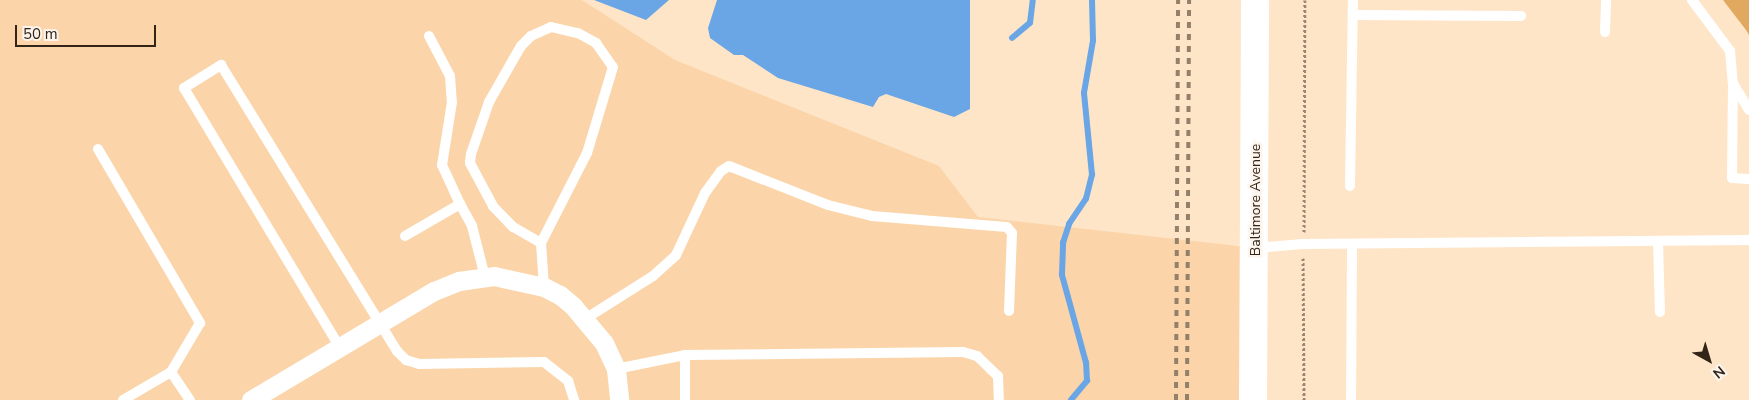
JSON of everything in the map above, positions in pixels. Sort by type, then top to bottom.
[{"type":"main road","name":"Baltimore Avenue","points":[[1253,400],[1256,248],[1255,0]]},
{"type":"street","points":[[255,399],[370,327],[434,291],[459,281],[485,276],[509,278],[544,287],[560,295],[585,319],[604,343],[616,369],[619,400]]},
{"type":"lane","points":[[1350,186],[1353,0]]},
{"type":"lane","points":[[1605,32],[1606,0]]},
{"type":"lane","points":[[1692,0],[1730,51],[1733,83],[1732,178],[1749,178]]},
{"type":"lane","points":[[1353,15],[1521,16]]},
{"type":"lane","points":[[541,243],[521,233],[501,216],[470,163],[472,144],[505,72],[521,46],[531,36],[551,27],[578,33],[596,43],[613,67],[587,153],[541,243],[544,287]]},
{"type":"lane","points":[[429,36],[450,76],[452,102],[442,165],[472,226],[485,276]]},
{"type":"lane","points":[[339,346],[184,88],[221,66],[370,327],[406,360],[419,364],[544,362],[568,381],[574,400]]},
{"type":"lane","points":[[1733,83],[1749,110]]},
{"type":"lane","points":[[98,148],[200,323],[171,372],[123,400]]},
{"type":"lane","points":[[585,319],[653,276],[676,255],[705,193],[721,170],[729,166],[828,205],[872,216],[1006,227],[1012,233],[1009,311]]},
{"type":"lane","points":[[405,236],[460,204]]},
{"type":"lane","points":[[1256,248],[1303,244],[1749,240]]},
{"type":"lane","points":[[1658,242],[1660,312]]},
{"type":"lane","points":[[1351,400],[1352,244]]},
{"type":"lane","points":[[616,369],[686,355],[963,352],[977,356],[998,376],[999,400]]},
{"type":"lane","points":[[685,400],[686,355]]},
{"type":"lane","points":[[171,372],[190,400]]},
{"type":"path","points":[[1304,400],[1305,0]]},
{"type":"shaded area","points":[[0,0],[582,0],[675,60],[939,166],[978,217],[1256,248],[1257,400],[0,400]]},
{"type":"shaded area","points":[[1723,0],[1749,0],[1749,35],[1746,30]]},
{"type":"water","points":[[594,0],[669,0],[646,20]]},
{"type":"water","points":[[717,0],[970,0],[970,109],[954,117],[886,94],[879,97],[873,107],[778,78],[743,55],[734,55],[710,38],[708,28]]},
{"type":"waterway","points":[[1012,38],[1030,23],[1033,0]]},
{"type":"waterway","points":[[1071,400],[1087,381],[1086,363],[1062,275],[1063,243],[1069,224],[1086,199],[1092,175],[1084,93],[1093,41],[1092,0]]},
{"type":"railway","points":[[1176,400],[1178,0]]},
{"type":"railway","points":[[1187,400],[1189,0]]}]
